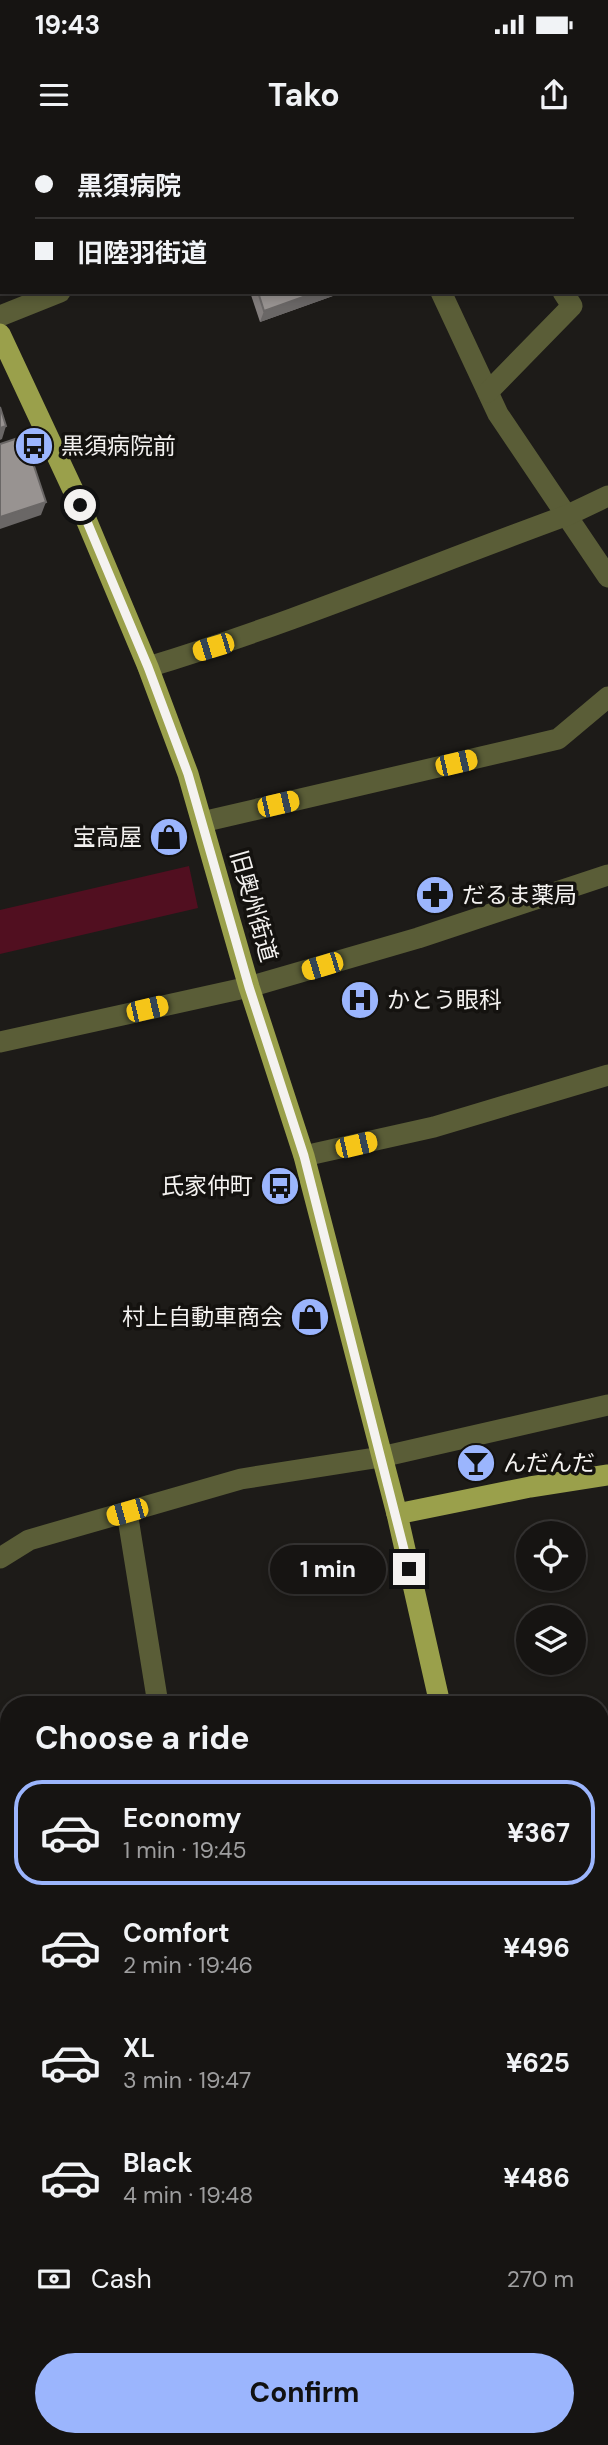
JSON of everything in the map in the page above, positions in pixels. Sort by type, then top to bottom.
[{"type":"main road","name":"旧奥州街道","points":[[0,334],[80,505],[148,667],[202,822],[249,987],[304,1156],[397,1514],[438,1696]]},
{"type":"main road","points":[[397,1514],[530,1487],[608,1475]]},
{"type":"street","points":[[0,316],[55,294]]},
{"type":"street","points":[[442,294],[498,414],[608,577]]},
{"type":"street","points":[[488,392],[572,306],[564,294]]},
{"type":"street","points":[[148,667],[257,634],[303,612],[568,515],[608,496]]},
{"type":"street","points":[[202,822],[558,739],[608,697]]},
{"type":"street","points":[[0,1042],[249,987],[418,938],[608,875]]},
{"type":"street","points":[[304,1156],[434,1127],[608,1075]]},
{"type":"street","points":[[0,1558],[29,1539],[241,1479],[381,1457],[608,1405]]},
{"type":"street","points":[[127,1512],[157,1696]]},
{"type":"shaded area","points":[[189,866],[198,908],[0,954],[0,910]]},
{"type":"building","points":[[259,294],[311,294],[264,311]]},
{"type":"building","points":[[0,407],[6,426],[0,428]]},
{"type":"building","points":[[24,436],[46,502],[0,517],[0,444]]},
{"type":"place","name":"黒須病院前","points":[[34,446]]},
{"type":"place","name":"宝高屋","points":[[169,837]]},
{"type":"place","name":"だるま薬局","points":[[435,895]]},
{"type":"place","name":"かとう眼科","points":[[360,1000]]},
{"type":"place","name":"氏家仲町","points":[[280,1186]]},
{"type":"place","name":"村上自動車商会","points":[[310,1317]]},
{"type":"place","name":"んだんだ","points":[[476,1463]]},
{"type":"route","points":[[80,505],[148,667],[188,774],[249,987],[304,1156],[409,1569]]}]
